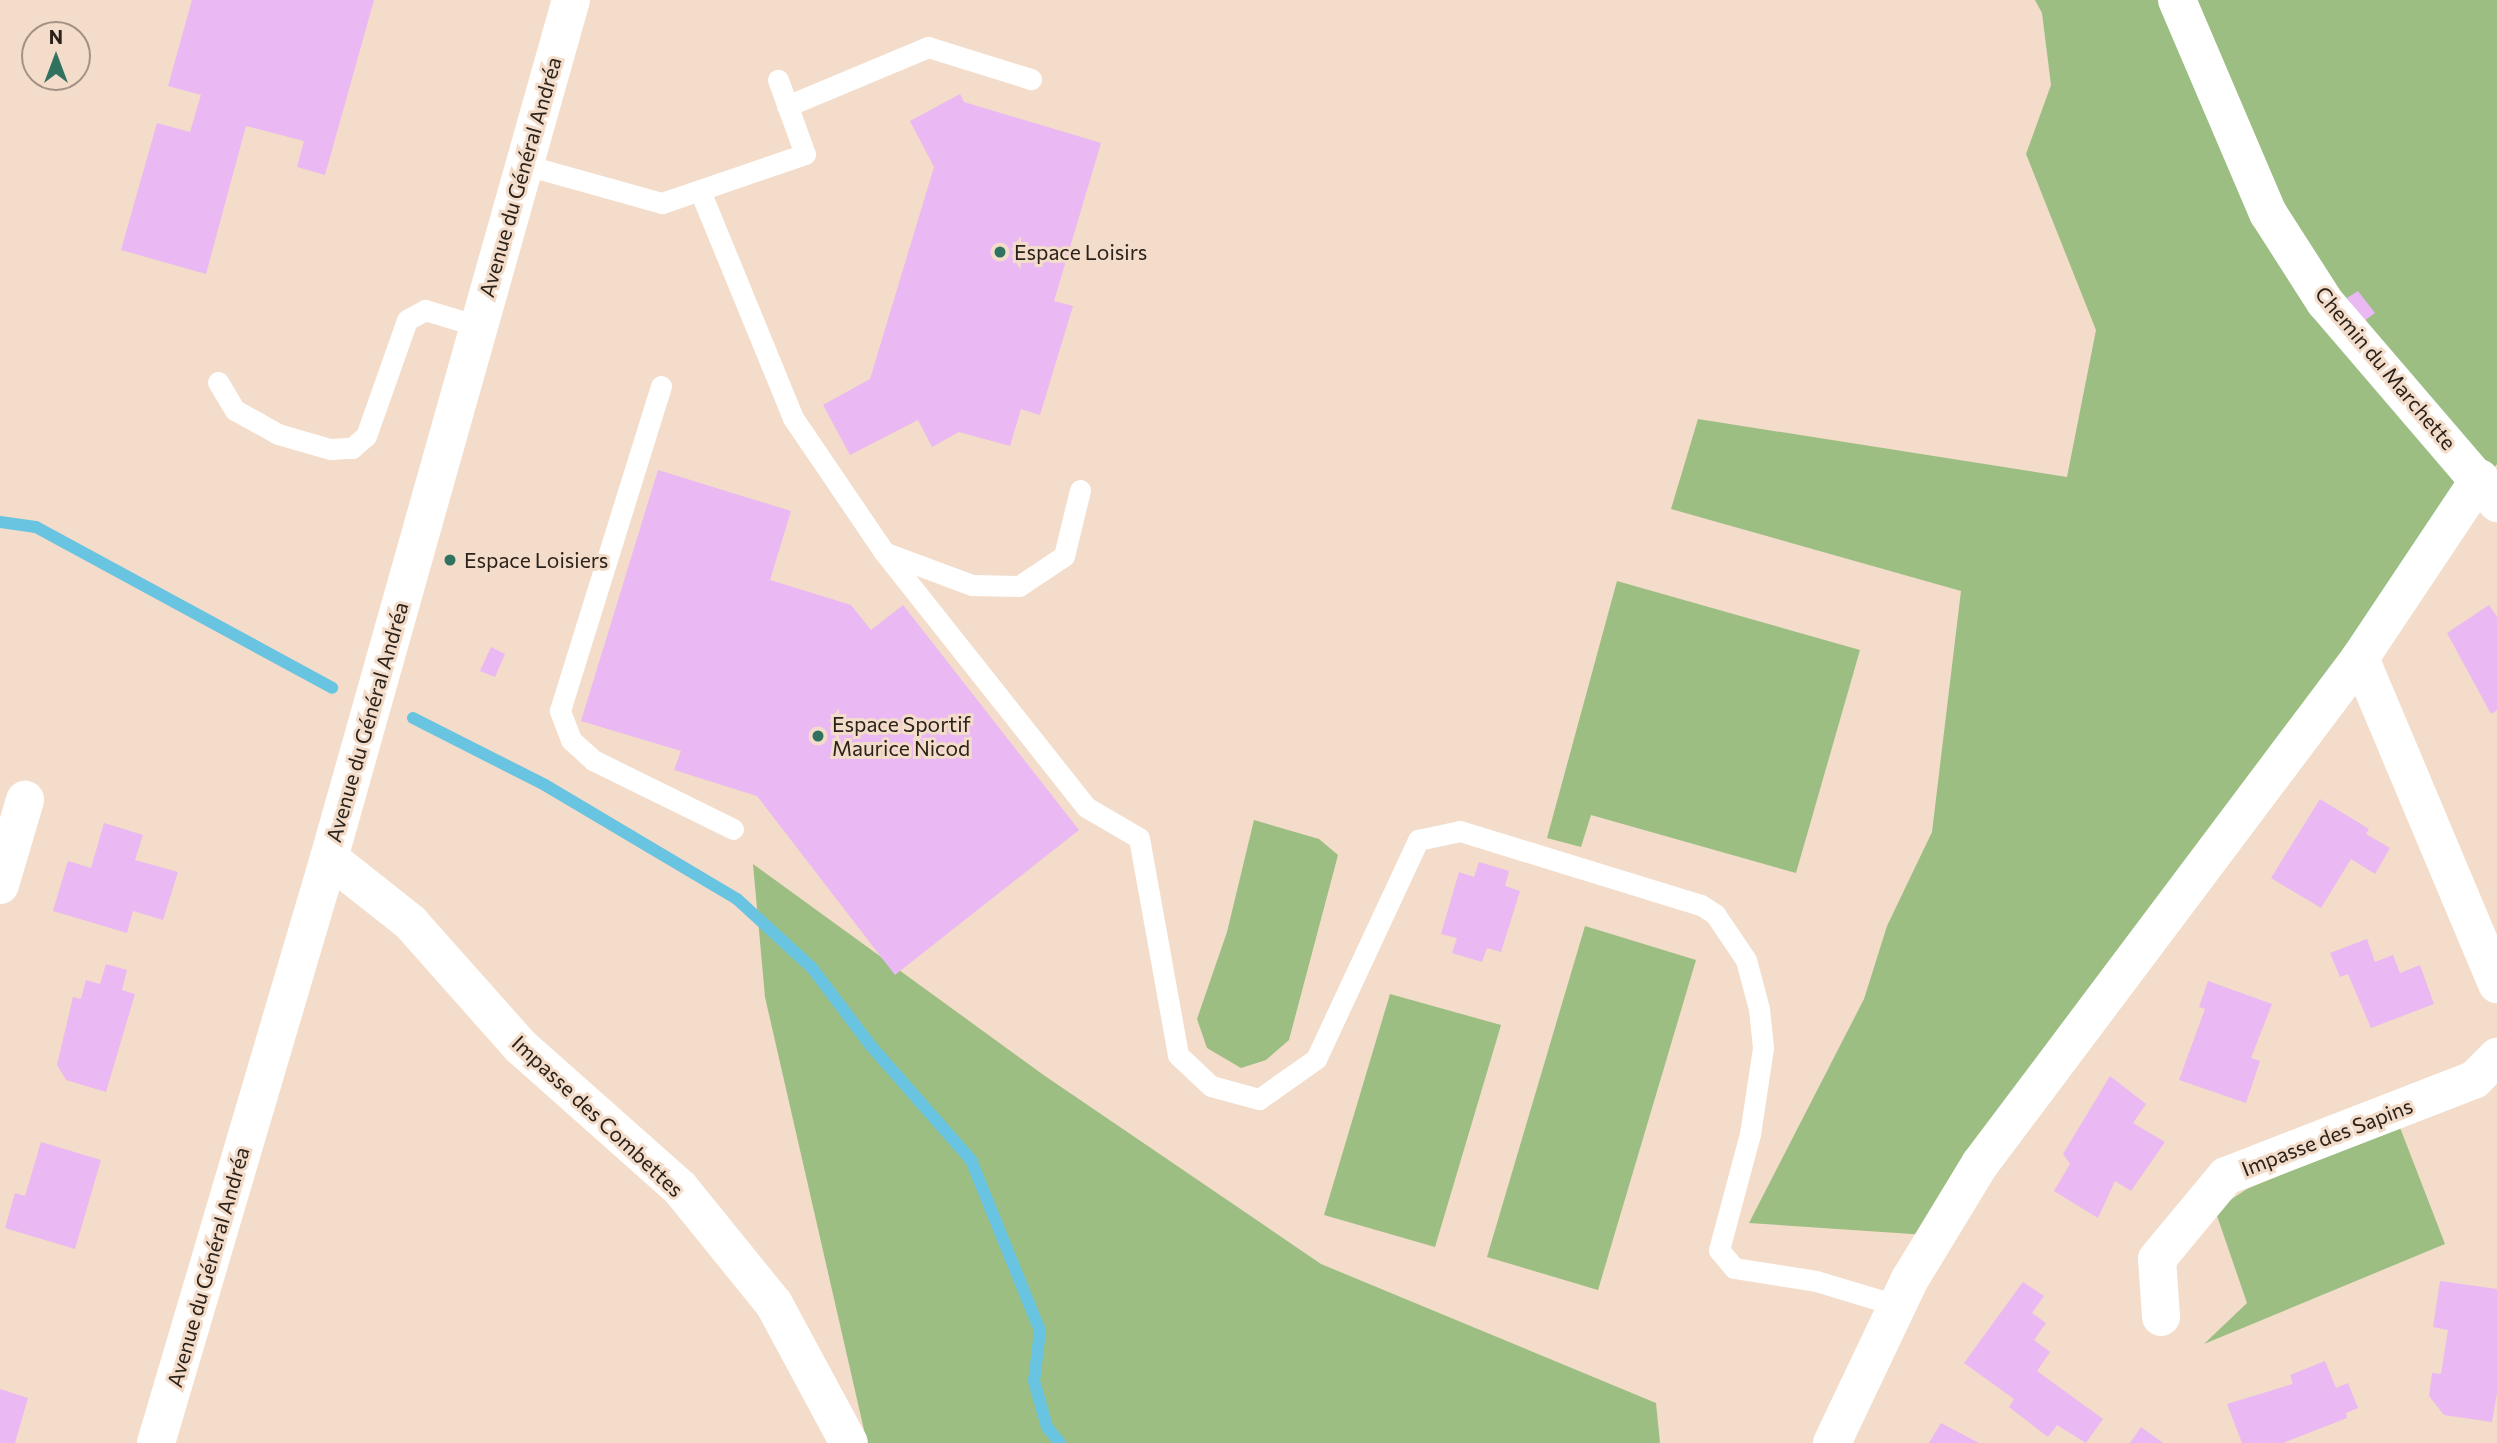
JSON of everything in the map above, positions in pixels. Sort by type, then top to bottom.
[{"type":"street","name":"Avenue du Général Andréa","points":[[156,1443],[329,858],[522,164],[571,0]]},
{"type":"street","name":"Chemin du Marchette","points":[[2177,0],[2268,214],[2325,302],[2488,491]]},
{"type":"street","points":[[1832,1443],[1896,1305],[1980,1164],[2488,491]]},
{"type":"street","points":[[2360,659],[2497,984]]},
{"type":"street","points":[[0,885],[25,800]]},
{"type":"street","name":"Impasse des Combettes","points":[[329,858],[410,922],[520,1046],[680,1188],[774,1304],[849,1443]]},
{"type":"street","name":"Impasse des Sapins","points":[[2161,1317],[2157,1259],[2226,1176],[2474,1080],[2497,1057]]},
{"type":"lane","points":[[787,106],[928,47],[1031,79]]},
{"type":"lane","points":[[522,164],[662,204],[804,154],[778,80]]},
{"type":"lane","points":[[700,191],[793,418],[884,552],[1086,807],[1139,838],[1178,1055],[1211,1086],[1259,1098],[1316,1059],[1418,840],[1460,831],[1701,905],[1715,914],[1746,960],[1759,1009],[1763,1048],[1750,1134],[1718,1250],[1734,1268],[1816,1281],[1896,1305]]},
{"type":"lane","points":[[218,382],[235,410],[278,434],[330,449],[352,448],[366,436],[407,320],[425,310],[478,326]]},
{"type":"lane","points":[[661,386],[560,711],[571,740],[593,760],[733,829]]},
{"type":"lane","points":[[884,552],[972,585],[1019,586],[1065,556],[1080,490]]},
{"type":"green space","points":[[2035,0],[2497,0],[2497,464],[1927,1235],[1749,1223],[1864,999],[1887,926],[1932,832],[1961,591],[1671,509],[1698,419],[2067,477],[2096,330],[2026,154],[2051,85],[2042,13]]},
{"type":"green space","points":[[1617,581],[1860,650],[1796,873],[1591,815],[1581,847],[1547,838]]},
{"type":"green space","points":[[1254,820],[1319,839],[1338,855],[1289,1040],[1266,1060],[1241,1068],[1207,1048],[1197,1019],[1227,932]]},
{"type":"green space","points":[[753,864],[1045,1076],[1321,1264],[1656,1403],[1660,1443],[867,1443],[765,997]]},
{"type":"green space","points":[[1585,926],[1696,960],[1598,1290],[1487,1257]]},
{"type":"green space","points":[[1390,994],[1501,1025],[1435,1247],[1324,1215]]},
{"type":"green space","points":[[2399,1125],[2445,1244],[2204,1344],[2247,1303],[2215,1210],[2247,1189]]},
{"type":"building","points":[[192,0],[374,0],[325,175],[297,167],[304,141],[246,126],[206,274],[121,250],[157,123],[190,132],[201,95],[168,86]]},
{"type":"building","name":"Espace Loisirs","points":[[960,94],[964,102],[1101,143],[1054,301],[1073,306],[1040,415],[1021,409],[1010,446],[959,432],[932,447],[918,420],[850,455],[823,405],[870,379],[934,167],[910,121]]},
{"type":"building","points":[[2358,291],[2375,313],[2364,321],[2347,298]]},
{"type":"building","name":"Espace Sportif Maurice Nicod","points":[[658,470],[791,511],[770,580],[851,605],[871,630],[903,605],[1079,830],[895,975],[757,796],[674,770],[681,751],[581,721]]},
{"type":"building","points":[[2489,605],[2497,617],[2497,710],[2491,714],[2447,633]]},
{"type":"building","points":[[491,647],[505,654],[495,677],[480,671]]},
{"type":"building","points":[[2320,799],[2369,829],[2366,834],[2390,848],[2375,874],[2351,859],[2321,908],[2271,878]]},
{"type":"building","points":[[104,823],[143,835],[135,860],[178,872],[163,920],[133,911],[127,933],[53,911],[68,861],[91,868]]},
{"type":"building","points":[[1479,862],[1509,871],[1505,886],[1520,891],[1501,952],[1487,948],[1482,962],[1452,953],[1457,938],[1441,934],[1459,872],[1474,877]]},
{"type":"building","points":[[2367,939],[2375,962],[2393,955],[2400,973],[2420,965],[2434,1004],[2371,1028],[2348,974],[2340,977],[2330,953]]},
{"type":"building","points":[[106,964],[127,970],[122,990],[135,994],[106,1092],[66,1080],[57,1065],[73,997],[81,999],[86,980],[100,984]]},
{"type":"building","points":[[2208,981],[2272,1004],[2251,1058],[2260,1061],[2246,1103],[2179,1080],[2205,1009],[2199,1007]]},
{"type":"building","points":[[2110,1076],[2146,1104],[2133,1123],[2165,1142],[2131,1191],[2115,1181],[2098,1218],[2054,1191],[2070,1164],[2063,1154]]},
{"type":"building","points":[[41,1142],[101,1160],[75,1249],[5,1228],[15,1193],[25,1196]]},
{"type":"building","points":[[2440,1281],[2497,1289],[2497,1393],[2492,1422],[2444,1415],[2429,1396],[2432,1373],[2441,1374],[2448,1330],[2433,1327]]},
{"type":"building","points":[[2023,1282],[2044,1296],[2032,1313],[2046,1323],[2034,1340],[2050,1352],[2037,1371],[2103,1419],[2086,1443],[2057,1425],[2048,1437],[2009,1407],[2014,1399],[1964,1363]]},
{"type":"building","points":[[2325,1361],[2336,1388],[2348,1383],[2358,1408],[2346,1413],[2347,1418],[2283,1443],[2242,1443],[2227,1404],[2293,1384],[2290,1375]]},
{"type":"building","points":[[0,1389],[28,1398],[15,1443],[0,1443]]},
{"type":"building","points":[[1941,1423],[1979,1443],[1929,1443]]},
{"type":"building","points":[[2141,1427],[2163,1443],[2130,1443]]},
{"type":"waterway","points":[[0,522],[36,527],[332,688]]},
{"type":"waterway","points":[[413,718],[545,785],[737,899],[812,968],[871,1046],[971,1160],[1040,1331],[1034,1381],[1047,1427],[1060,1443]]},
{"type":"place","name":"Espace Loisirs","points":[[1000,252]]},
{"type":"place","name":"Espace Loisiers","points":[[450,560]]},
{"type":"place","name":"Espace Sportif Maurice Nicod","points":[[818,736]]}]
